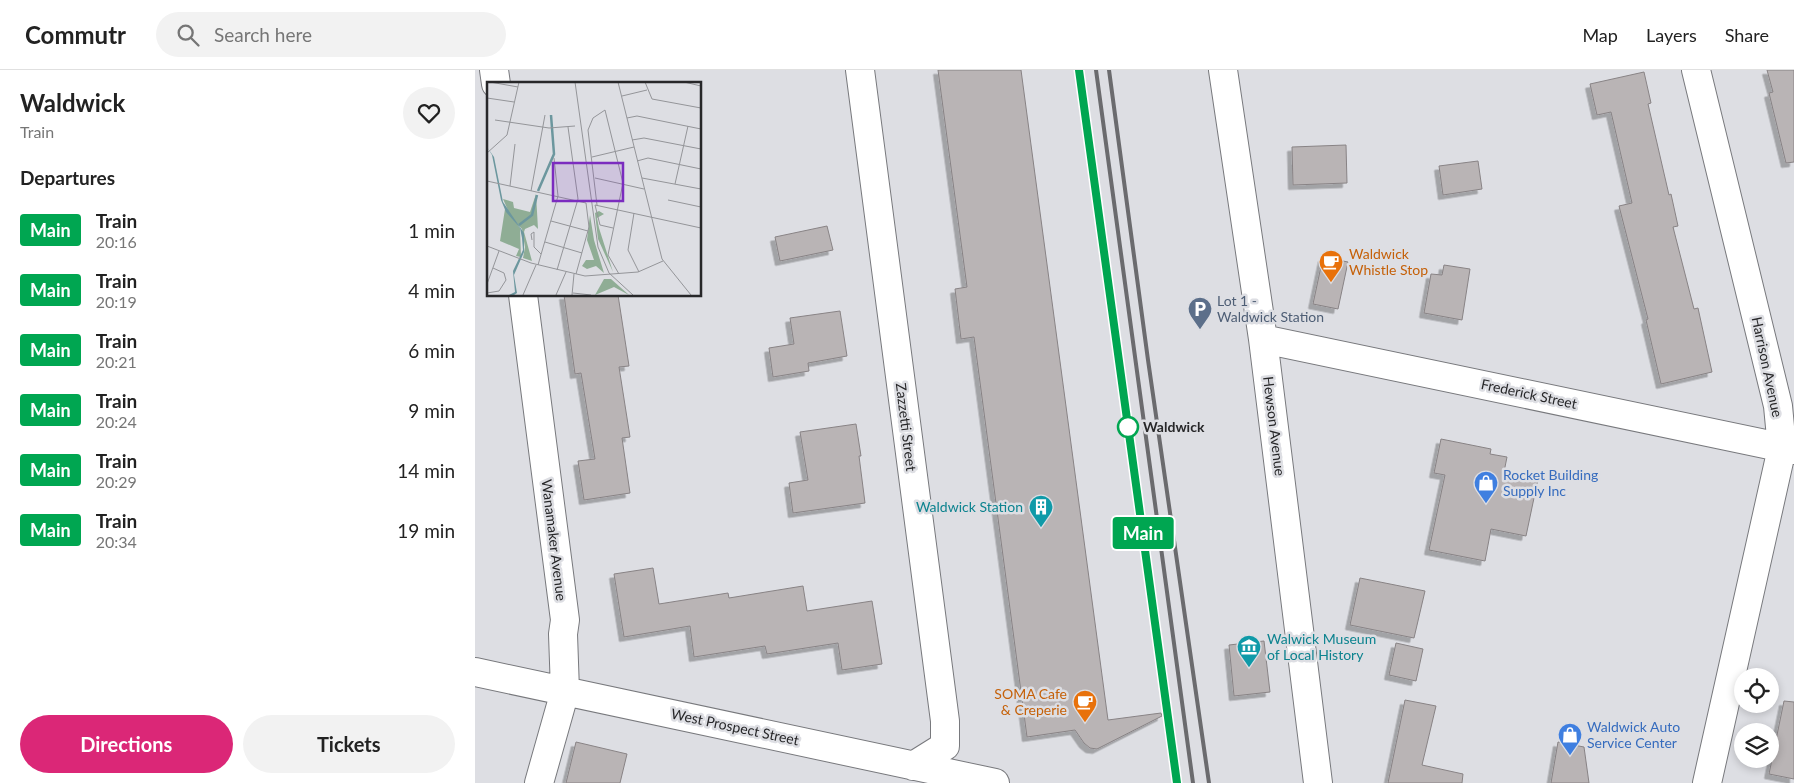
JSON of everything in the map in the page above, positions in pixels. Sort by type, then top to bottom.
[{"type":"street","name":"Zazzetti Street","points":[[860,70],[945,721],[945,746],[910,774]]},
{"type":"street","name":"Hewson Avenue","points":[[1223,70],[1263,339],[1317,783]]},
{"type":"street","name":"Harrison Avenue","points":[[1696,70],[1788,449],[1707,783]]},
{"type":"street","name":"Wanamaker Avenue","points":[[523,296],[565,620],[563,634],[565,691],[539,783]]},
{"type":"street","name":"Frederick Street","points":[[1263,339],[1788,449]]},
{"type":"street","name":"West Prospect Street","points":[[475,672],[565,691],[910,774],[995,783]]},
{"type":"building","name":"Waldwick Station","points":[[938,70],[1021,70],[1108,720],[1161,713],[1162,716],[1097,749],[1090,748],[1084,743],[1075,730],[1027,737],[974,337],[961,339],[955,289],[967,287]]},
{"type":"building","points":[[1767,70],[1794,70],[1794,162],[1786,163],[1769,93],[1773,92]]},
{"type":"building","points":[[1644,72],[1651,103],[1648,104],[1678,226],[1673,227],[1694,309],[1698,308],[1712,372],[1661,384],[1646,320],[1648,319],[1619,206],[1632,203],[1611,112],[1597,115],[1590,84]]},
{"type":"building","points":[[1346,145],[1347,183],[1293,185],[1292,147]]},
{"type":"building","points":[[1478,161],[1482,189],[1443,195],[1439,166]]},
{"type":"building","points":[[827,226],[833,250],[780,261],[775,237]]},
{"type":"building","name":"Waldwick Whistle Stop","points":[[1323,257],[1348,262],[1338,309],[1313,304]]},
{"type":"building","points":[[1444,265],[1470,269],[1462,320],[1424,313],[1431,274],[1442,275]]},
{"type":"building","points":[[564,296],[618,296],[629,366],[619,367],[630,437],[622,438],[630,493],[584,500],[578,461],[595,459],[581,373],[575,374]]},
{"type":"building","points":[[840,311],[847,356],[808,363],[809,371],[773,377],[769,348],[794,344],[790,318]]},
{"type":"building","points":[[856,424],[865,503],[793,513],[789,483],[808,480],[800,432]]},
{"type":"building","name":"Rocket Building Supply Inc","points":[[1441,439],[1491,449],[1490,454],[1507,457],[1504,472],[1538,479],[1526,536],[1491,529],[1485,561],[1429,550],[1445,475],[1434,473]]},
{"type":"building","points":[[653,568],[659,604],[728,593],[729,598],[803,586],[807,611],[872,601],[882,664],[842,670],[838,643],[767,654],[765,646],[694,657],[690,626],[624,637],[614,574]]},
{"type":"building","points":[[1360,578],[1425,591],[1414,638],[1350,625]]},
{"type":"building","name":"Walwick Museum of Local History","points":[[1264,641],[1270,692],[1234,696],[1229,645]]},
{"type":"building","points":[[1396,643],[1423,649],[1416,681],[1389,675]]},
{"type":"building","points":[[1405,700],[1436,706],[1422,765],[1463,774],[1462,783],[1388,783]]},
{"type":"building","points":[[1784,701],[1794,702],[1794,779],[1769,774],[1770,768],[1779,768],[1779,725]]},
{"type":"building","points":[[576,742],[627,754],[620,783],[566,783]]},
{"type":"building","name":"Waldwick Auto Service Center","points":[[1558,742],[1584,747],[1589,783],[1551,783]]},
{"type":"railway","points":[[1079,70],[1177,783]]},
{"type":"railway","points":[[1096,70],[1193,783]]},
{"type":"railway","points":[[1109,70],[1148,360],[1209,783]]},
{"type":"train","name":"Main","points":[[1079,70],[1177,783]]},
{"type":"place","name":"Waldwick Whistle Stop","points":[[1331,283]]},
{"type":"place","name":"Lot 1 - Waldwick Station","points":[[1200,330]]},
{"type":"place","name":"Waldwick","points":[[1128,427]]},
{"type":"place","name":"Rocket Building Supply Inc","points":[[1486,504]]},
{"type":"place","name":"Waldwick Station","points":[[1041,528]]},
{"type":"place","name":"Walwick Museum of Local History","points":[[1249,668]]},
{"type":"place","name":"SOMA Cafe & Creperie","points":[[1085,723]]},
{"type":"place","name":"Waldwick Auto Service Center","points":[[1570,756]]}]
